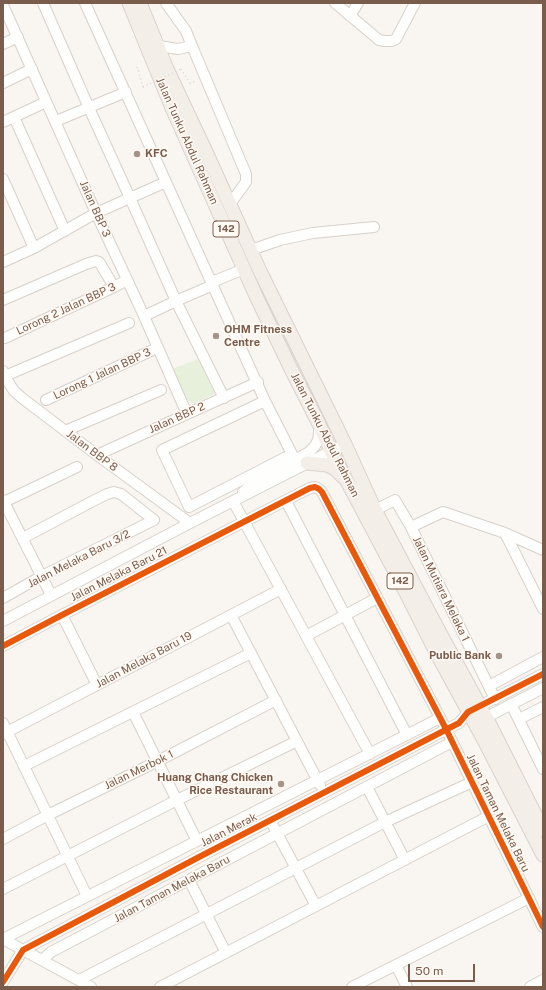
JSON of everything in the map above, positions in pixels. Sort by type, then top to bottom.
[{"type":"main road","name":"Jalan Tunku Abdul Rahman","points":[[132,3],[158,46],[250,250],[376,510],[440,633],[543,855]]},
{"type":"main road","name":"Jalan Tunku Abdul Rahman","points":[[132,3],[172,108],[244,269],[331,451],[477,715],[543,830]]},
{"type":"main road","points":[[307,463],[327,466],[335,469],[349,482]]},
{"type":"street","points":[[43,3],[176,301],[224,398]]},
{"type":"street","points":[[85,3],[258,382],[265,401],[292,454],[189,507],[162,450],[265,401]]},
{"type":"street","points":[[166,3],[186,32],[246,174],[246,182],[230,204]]},
{"type":"street","points":[[335,3],[379,40],[384,41],[392,41],[396,39],[415,3]]},
{"type":"street","points":[[350,16],[358,3]]},
{"type":"street","name":"Jalan BBP 3","points":[[3,5],[187,414]]},
{"type":"street","points":[[3,44],[18,37]]},
{"type":"street","points":[[158,46],[178,49],[192,46]]},
{"type":"street","points":[[3,83],[32,69]]},
{"type":"street","points":[[56,121],[126,92]]},
{"type":"street","points":[[3,122],[46,102]]},
{"type":"street","points":[[14,117],[65,231]]},
{"type":"street","points":[[3,179],[34,248]]},
{"type":"street","points":[[3,262],[34,248],[96,213],[166,182]]},
{"type":"street","points":[[250,250],[280,240],[313,233],[374,227]]},
{"type":"street","points":[[3,300],[96,261],[101,265],[114,287]]},
{"type":"street","points":[[144,316],[244,269]]},
{"type":"street","name":"Lorong 2 Jalan BBP 3","points":[[5,338],[127,280]]},
{"type":"street","points":[[4,374],[129,323]]},
{"type":"street","name":"Lorong 1 Jalan BBP 3","points":[[46,400],[157,348]]},
{"type":"street","name":"Jalan BBP 8","points":[[4,374],[14,391],[22,398],[97,455],[190,522]]},
{"type":"street","name":"Jalan BBP 2","points":[[97,455],[258,382]]},
{"type":"street","points":[[65,431],[161,390]]},
{"type":"street","points":[[233,501],[256,481],[309,452],[318,440],[318,422]]},
{"type":"street","points":[[3,621],[190,522],[345,444]]},
{"type":"street","points":[[51,596],[4,501],[77,467]]},
{"type":"street","name":"Jalan Melaka Baru 21","points":[[3,646],[244,521],[310,488],[315,487],[322,492],[377,598]]},
{"type":"street","name":"Jalan Melaka Baru 3/2","points":[[3,598],[42,576],[154,520],[121,494],[114,492],[93,501],[23,538]]},
{"type":"street","name":"Jalan Mutiara Melaka 1","points":[[376,510],[395,500],[410,527],[495,698]]},
{"type":"street","points":[[233,501],[370,754]]},
{"type":"street","points":[[286,501],[407,735]]},
{"type":"street","points":[[410,527],[443,512],[505,533],[543,550]]},
{"type":"street","points":[[505,533],[540,598],[543,609]]},
{"type":"street","name":"Jalan Melaka Baru 19","points":[[4,730],[97,685],[281,589]]},
{"type":"street","points":[[306,636],[377,598]]},
{"type":"street","name":"Jalan Taman Melaka Baru","points":[[377,598],[446,729],[543,927]]},
{"type":"street","points":[[62,615],[97,685]]},
{"type":"street","points":[[231,615],[324,792]]},
{"type":"street","points":[[24,766],[251,653]]},
{"type":"street","points":[[488,686],[543,657]]},
{"type":"street","points":[[477,715],[495,698],[543,674]]},
{"type":"street","points":[[477,715],[511,704],[543,688]]},
{"type":"street","name":"Jalan Merbok 1","points":[[3,839],[276,700]]},
{"type":"street","points":[[511,704],[543,769]]},
{"type":"street","points":[[519,719],[543,706]]},
{"type":"street","points":[[133,712],[177,800],[206,871]]},
{"type":"street","name":"Jalan Merak","points":[[23,950],[324,792],[446,729],[477,715]]},
{"type":"street","name":"Jalan Merak","points":[[3,939],[440,718]]},
{"type":"street","points":[[4,730],[24,766],[87,896]]},
{"type":"street","points":[[3,889],[177,800],[297,741]]},
{"type":"street","name":"Jalan Taman Melaka Baru","points":[[42,960],[52,952],[452,742]]},
{"type":"street","points":[[79,980],[385,822],[472,782]]},
{"type":"street","points":[[367,787],[404,860]]},
{"type":"street","points":[[160,987],[489,816]]},
{"type":"street","points":[[270,820],[276,834],[316,906]]},
{"type":"street","points":[[189,880],[226,953]]},
{"type":"street","points":[[352,987],[529,898]]},
{"type":"street","points":[[3,939],[91,987]]},
{"type":"street","points":[[9,987],[3,983],[23,950]]},
{"type":"street","points":[[396,965],[407,987]]},
{"type":"street","points":[[530,987],[543,980]]},
{"type":"path","points":[[137,67],[143,87],[181,69],[190,83],[205,78]]},
{"type":"green space","points":[[198,359],[215,394],[193,404],[187,399],[172,369]]},
{"type":"cycle path","points":[[3,646],[310,488],[315,487],[319,489],[322,492],[446,729],[543,927]]},
{"type":"cycle path","points":[[3,982],[23,950],[199,857],[459,723],[468,712],[543,674]]},
{"type":"place","name":"KFC","points":[[137,154]]},
{"type":"place","name":"OHM Fitness Centre","points":[[216,336]]},
{"type":"place","name":"Public Bank","points":[[499,656]]},
{"type":"place","name":"Huang Chang Chicken Rice Restaurant","points":[[281,784]]}]
